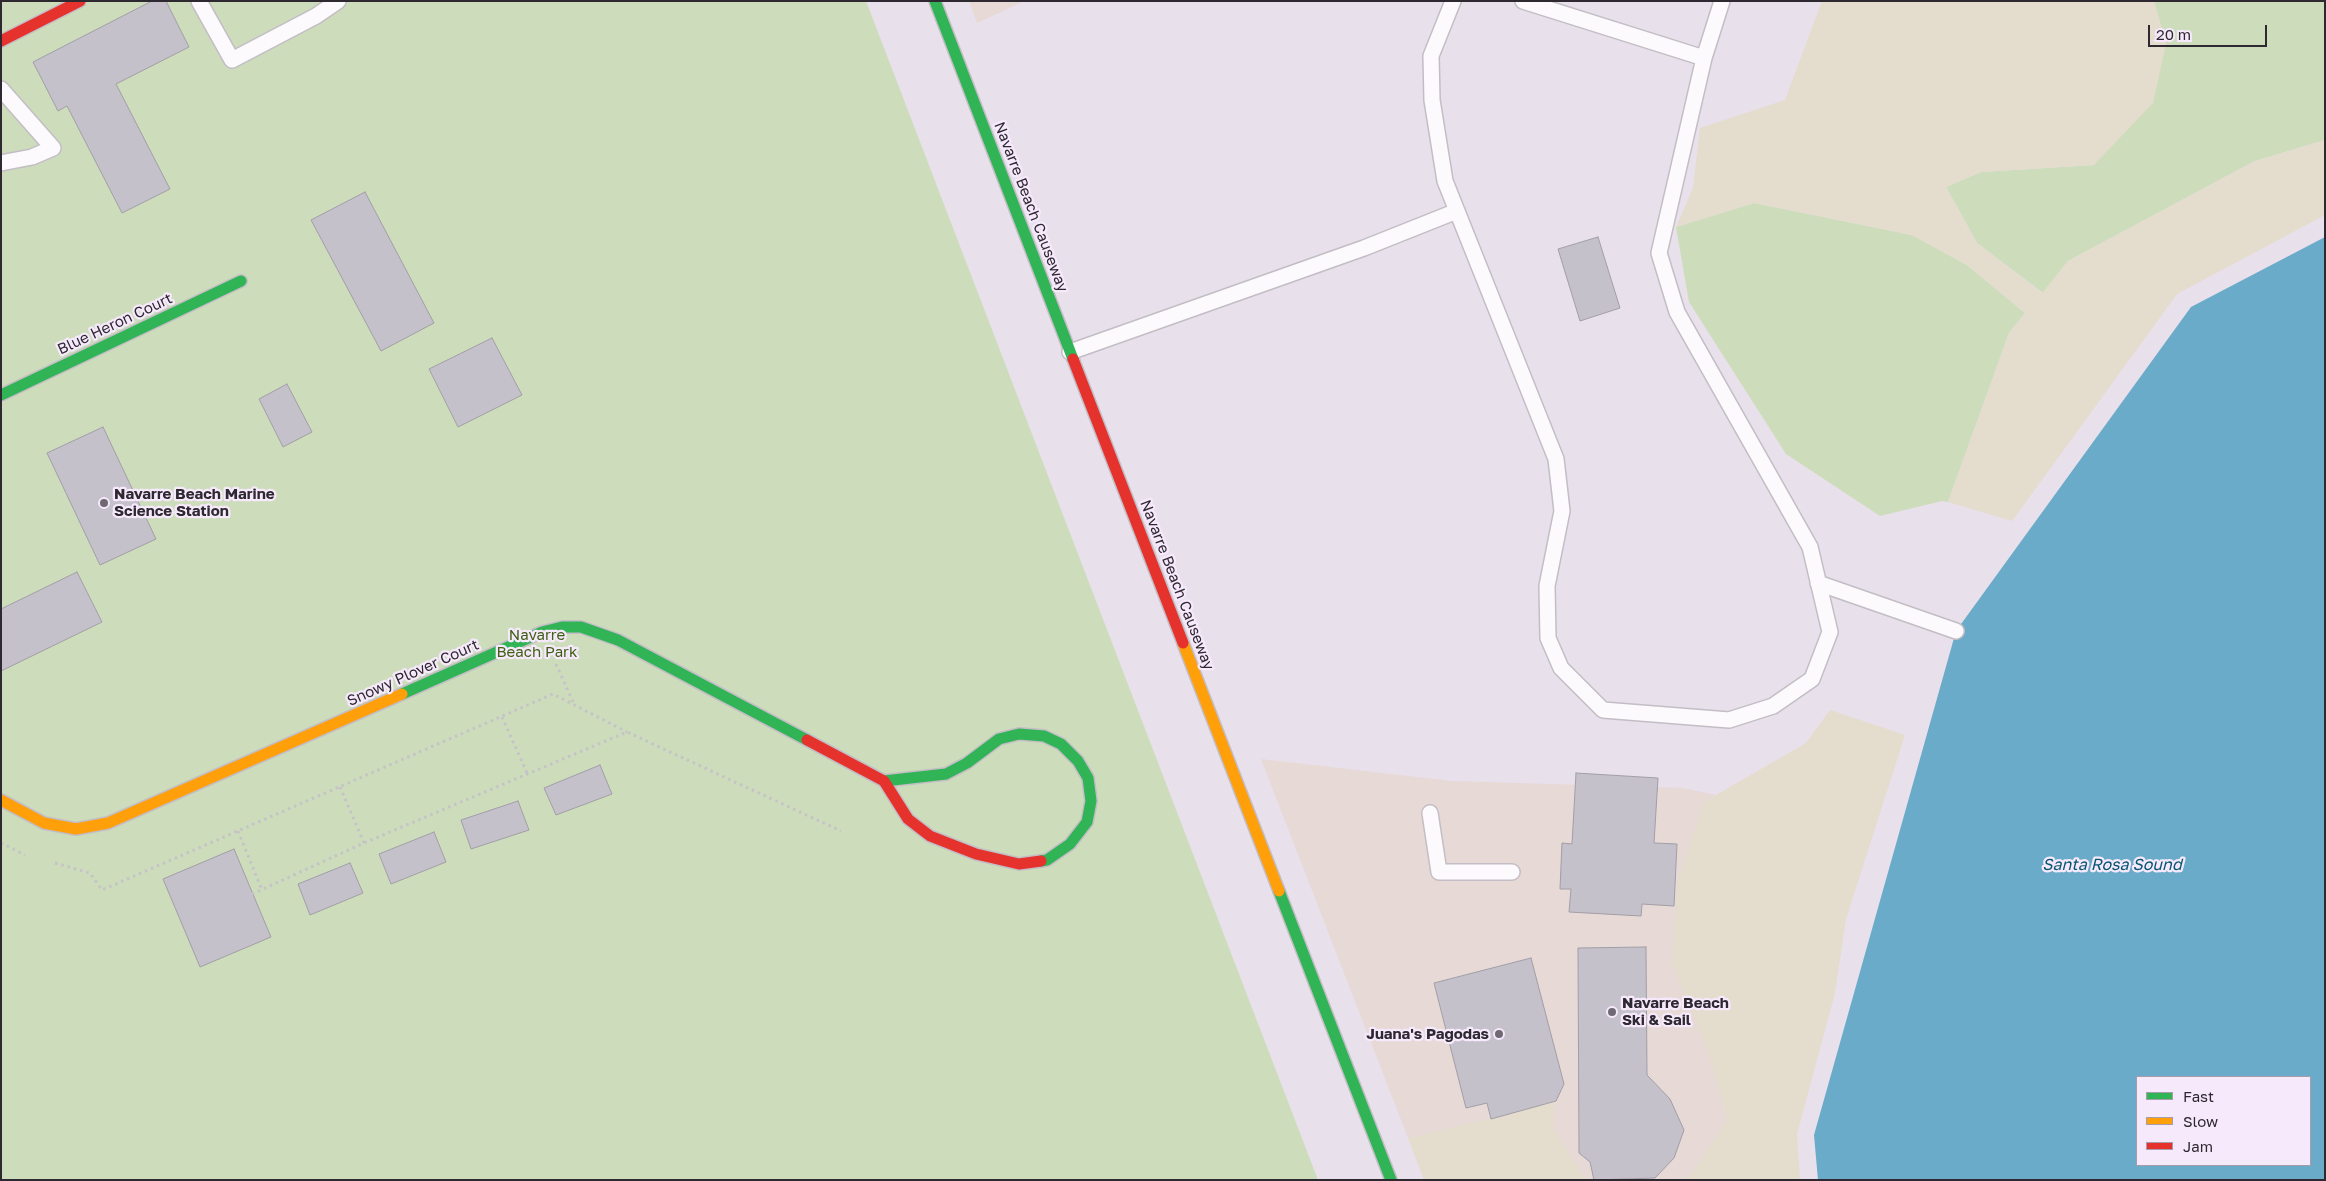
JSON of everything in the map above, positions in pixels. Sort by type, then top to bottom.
[{"type":"street","points":[[1,41],[80,1]]},
{"type":"street","name":"Navarre Beach Causeway","points":[[934,1],[1392,1180]]},
{"type":"street","name":"Blue Heron Court","points":[[1,395],[241,281]]},
{"type":"street","name":"Snowy Plover Court","points":[[1,800],[44,823],[76,829],[108,823],[542,632],[562,627],[581,627],[618,640],[884,781],[908,819],[930,836],[976,854],[1019,864],[1048,860],[1070,844],[1087,822],[1091,801],[1088,778],[1078,761],[1060,744],[1044,736],[1019,734],[999,739],[967,763],[946,774],[884,781]]},
{"type":"lane","points":[[198,1],[232,60],[316,16],[338,1]]},
{"type":"lane","points":[[1453,1],[1431,56],[1432,100],[1445,181],[1556,459],[1562,512],[1547,586],[1548,638],[1561,668],[1602,710],[1729,720],[1773,706],[1812,679],[1830,632],[1810,547],[1677,312],[1659,254],[1704,58],[1722,1]]},
{"type":"lane","points":[[1522,1],[1704,58]]},
{"type":"lane","points":[[1,89],[52,148],[32,157],[1,163]]},
{"type":"lane","points":[[1070,352],[1364,248],[1458,211]]},
{"type":"lane","points":[[1818,583],[1956,631]]},
{"type":"lane","points":[[1430,813],[1439,872],[1512,872]]},
{"type":"path","points":[[46,860],[90,873],[102,890],[554,694],[627,732],[841,832]]},
{"type":"path","points":[[502,717],[527,773]]},
{"type":"path","points":[[252,894],[364,843],[627,732]]},
{"type":"path","points":[[340,787],[364,843]]},
{"type":"path","points":[[238,831],[262,890]]},
{"type":"path","points":[[1,843],[28,856]]},
{"type":"shaded area","points":[[969,1],[1025,1],[977,23]]},
{"type":"shaded area","points":[[1261,759],[1452,781],[1683,788],[1716,795],[1704,802],[1708,1051],[1727,1120],[1687,1180],[1586,1180],[1553,1127],[1555,1102],[1408,1138]]},
{"type":"green space","name":"Navarre Beach Park","points":[[1,1],[866,1],[1318,1180],[1,1180]]},
{"type":"green space","points":[[2154,1],[2325,1],[2325,140],[2255,161],[2068,261],[2043,293],[1977,243],[1946,187],[1981,172],[2094,165],[2166,44]]},
{"type":"green space","points":[[1754,203],[1912,235],[1967,265],[2025,313],[2009,333],[1948,502],[1942,501],[1880,516],[1786,454],[1689,302],[1676,227]]},
{"type":"sand","points":[[1822,1],[2154,1],[2166,44],[2153,103],[2094,165],[1981,172],[1946,187],[1977,243],[2042,293],[2068,261],[2255,161],[2325,140],[2325,215],[2177,294],[2012,521],[1948,502],[2009,333],[2025,313],[1967,265],[1912,235],[1754,203],[1676,227],[1693,188],[1700,128],[1785,100]]},
{"type":"sand","points":[[1830,710],[1905,735],[1846,919],[1835,993],[1797,1134],[1800,1180],[1687,1180],[1727,1120],[1708,1051],[1672,965],[1677,882],[1704,802],[1806,743]]},
{"type":"sand","points":[[1555,1102],[1553,1127],[1586,1180],[1424,1180],[1408,1138]]},
{"type":"water","name":"Santa Rosa Sound","points":[[2325,237],[2325,1180],[1818,1180],[1814,1135],[1956,631],[2191,307]]},
{"type":"building","points":[[152,1],[166,1],[189,47],[116,84],[170,189],[122,213],[67,106],[58,111],[33,62]]},
{"type":"building","points":[[365,192],[434,323],[381,351],[311,220]]},
{"type":"building","points":[[1598,237],[1620,308],[1580,321],[1558,249]]},
{"type":"building","points":[[492,338],[522,395],[458,427],[429,369]]},
{"type":"building","points":[[287,384],[312,432],[283,447],[259,399]]},
{"type":"building","name":"Navarre Beach Marine Science Station","points":[[103,427],[156,539],[100,565],[47,453]]},
{"type":"building","points":[[77,572],[102,622],[1,671],[1,609]]},
{"type":"building","points":[[600,765],[612,794],[556,815],[544,788]]},
{"type":"building","points":[[1576,773],[1658,778],[1654,843],[1677,844],[1674,906],[1642,904],[1641,916],[1569,912],[1571,889],[1560,889],[1562,843],[1572,844]]},
{"type":"building","points":[[518,801],[529,830],[471,849],[461,820]]},
{"type":"building","points":[[434,832],[446,862],[391,884],[379,854]]},
{"type":"building","points":[[234,849],[271,937],[200,967],[163,879]]},
{"type":"building","points":[[350,863],[363,893],[310,915],[298,884]]},
{"type":"building","name":"Navarre Beach Ski & Sail","points":[[1646,947],[1647,1075],[1670,1099],[1684,1130],[1674,1158],[1655,1178],[1594,1180],[1590,1162],[1579,1153],[1578,948]]},
{"type":"building","name":"Juana's Pagodas","points":[[1531,958],[1564,1084],[1556,1101],[1491,1119],[1487,1103],[1466,1108],[1434,983]]},
{"type":"traffic: fast","points":[[935,1],[1073,359]]},
{"type":"traffic: fast","points":[[1,395],[241,281]]},
{"type":"traffic: fast","points":[[402,694],[542,632],[562,627],[581,627],[618,640],[807,740]]},
{"type":"traffic: fast","points":[[884,781],[946,774],[967,763],[999,739],[1019,734],[1044,736],[1061,744],[1078,761],[1088,778],[1091,801],[1087,822],[1070,844],[1047,860],[1041,861]]},
{"type":"traffic: fast","points":[[1279,891],[1391,1180]]},
{"type":"traffic: slow","points":[[1183,643],[1279,891]]},
{"type":"traffic: slow","points":[[1,800],[44,823],[76,829],[108,823],[402,694]]},
{"type":"traffic: jam","points":[[1,41],[80,1]]},
{"type":"traffic: jam","points":[[1073,359],[1183,643]]},
{"type":"traffic: jam","points":[[807,740],[884,781],[908,819],[930,836],[976,854],[1019,864],[1041,861]]},
{"type":"place","name":"Navarre Beach Marine Science Station","points":[[104,503]]},
{"type":"place","name":"Navarre Beach Ski & Sail","points":[[1612,1012]]},
{"type":"place","name":"Juana's Pagodas","points":[[1499,1034]]}]
